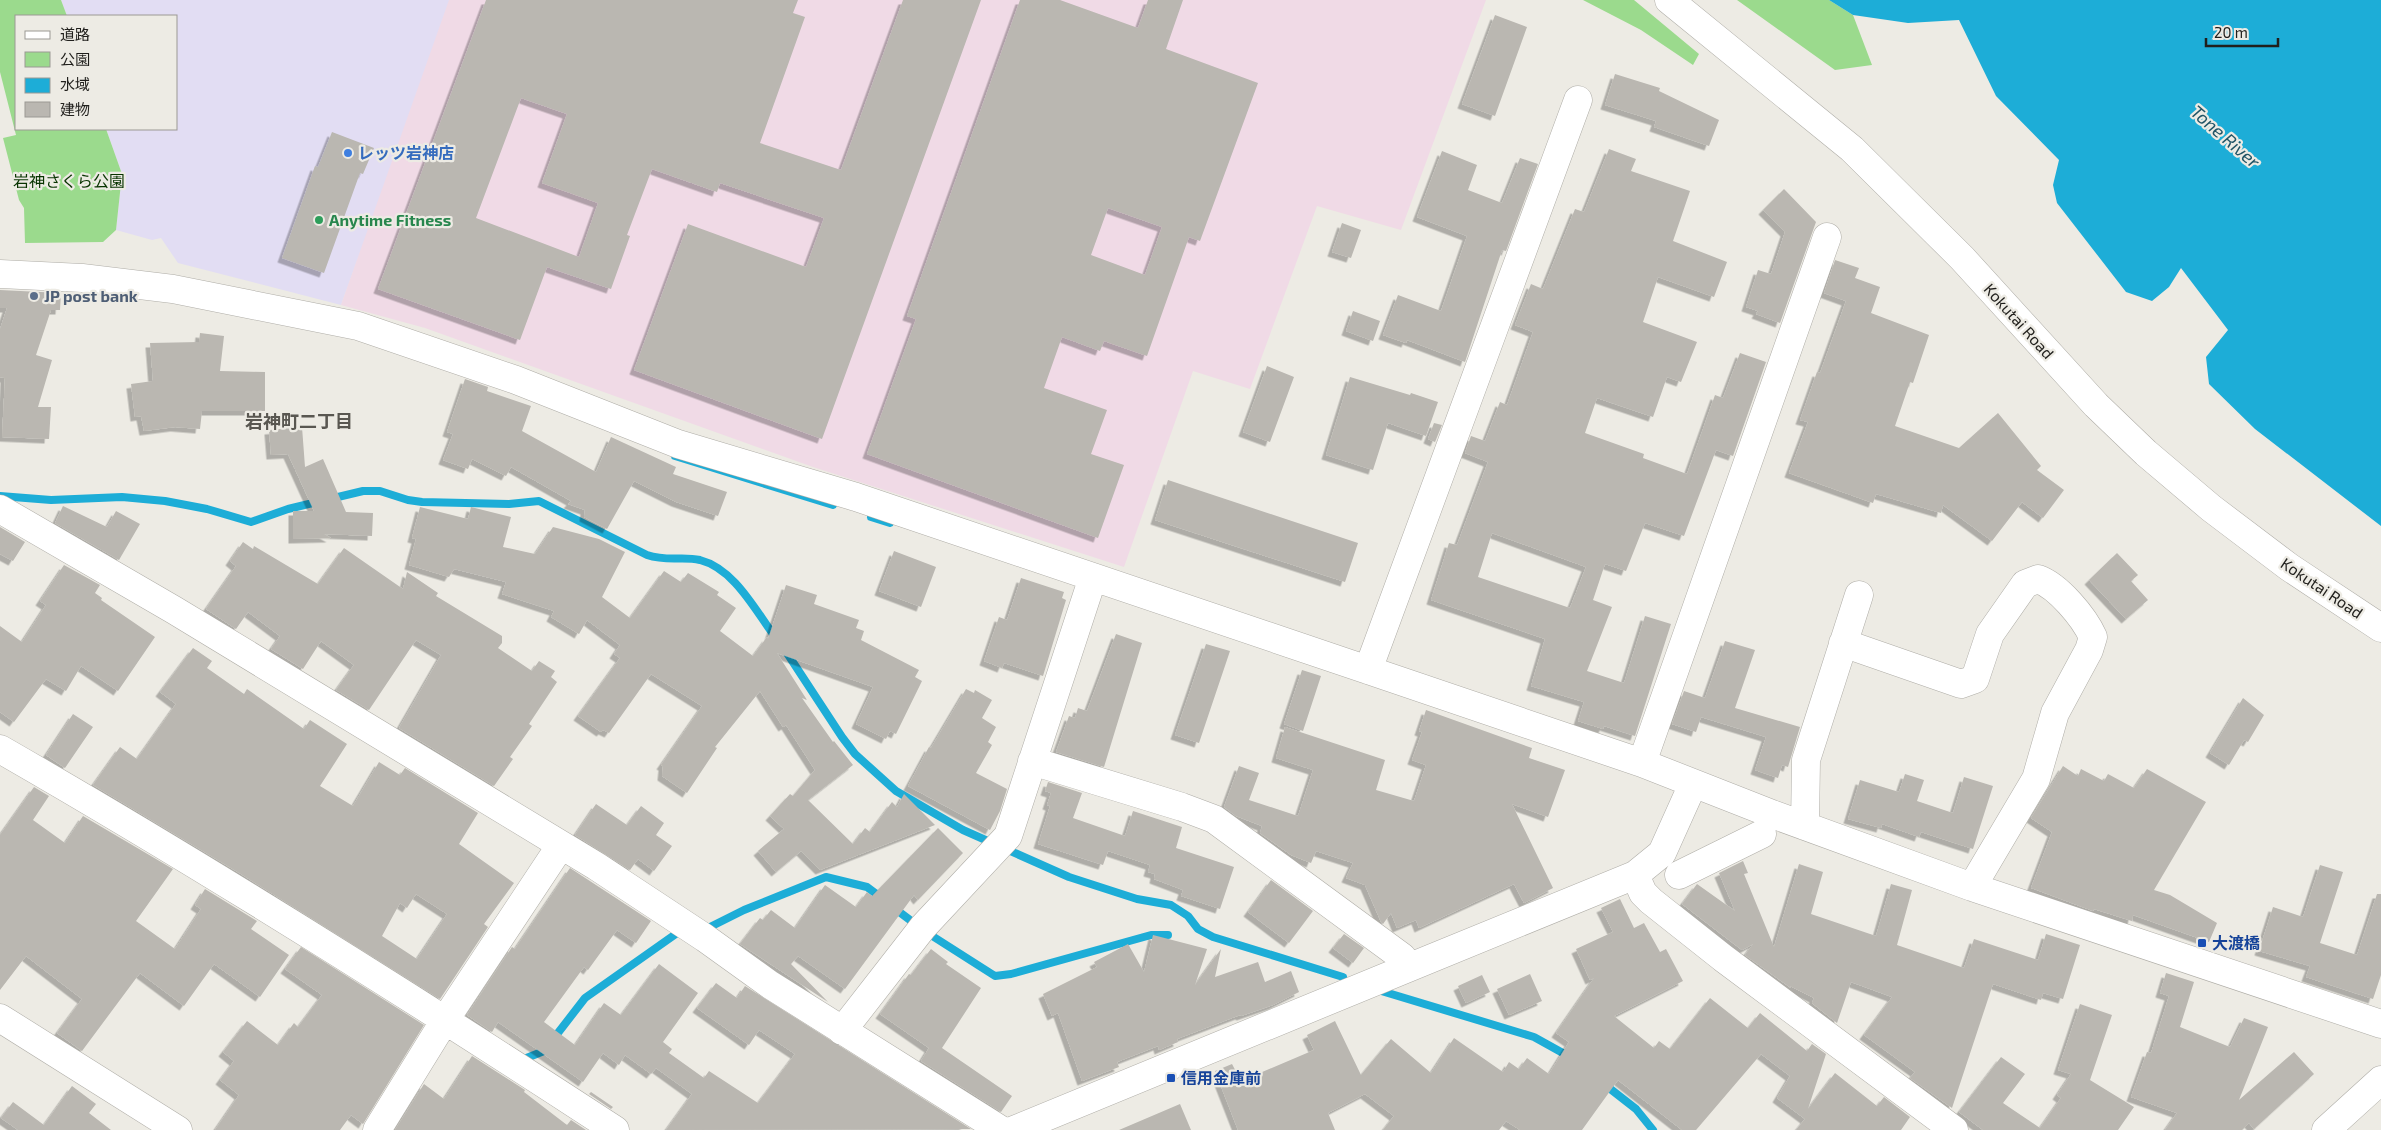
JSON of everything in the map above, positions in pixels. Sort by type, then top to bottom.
[{"type":"street","name":"Kokutai Road","points":[[1668,0],[1852,149],[1962,258],[2096,405],[2146,453],[2211,508],[2289,568],[2381,628]]},
{"type":"street","points":[[1368,670],[1578,100]]},
{"type":"street","points":[[1642,763],[1827,237]]},
{"type":"street","points":[[0,274],[82,278],[173,290],[358,326],[516,380],[678,444],[847,494],[1642,763],[1693,784],[1972,887],[2381,1024]]},
{"type":"street","points":[[0,509],[50,536],[561,845],[705,938],[769,984],[1001,1130]]},
{"type":"street","points":[[842,1031],[923,927],[1008,836],[1093,577]]},
{"type":"street","points":[[1843,644],[1961,684],[1975,680],[1990,634],[2025,584],[2038,578],[2050,583],[2088,625],[2093,637],[2089,650],[2055,713],[2036,779],[1972,887]]},
{"type":"street","points":[[1805,826],[1806,760],[1859,595]]},
{"type":"street","points":[[0,749],[144,832],[445,1020],[615,1130]]},
{"type":"street","points":[[1032,761],[1182,806],[1214,819],[1402,957],[1410,967]]},
{"type":"street","points":[[1014,1130],[1348,990],[1410,967],[1635,875],[1662,853],[1693,784]]},
{"type":"street","points":[[1678,876],[1762,834]]},
{"type":"street","points":[[377,1130],[445,1020],[561,845]]},
{"type":"street","points":[[1635,875],[1642,893],[1672,918],[1954,1130]]},
{"type":"street","points":[[0,1018],[178,1130]]},
{"type":"street","points":[[2326,1130],[2381,1080]]},
{"type":"shaded area","points":[[61,0],[452,0],[341,305],[178,263],[161,238],[152,240],[116,230],[122,174],[106,130],[178,130],[178,15],[67,15]]},
{"type":"shaded area","points":[[449,0],[1486,0],[1401,230],[1317,206],[1250,389],[1193,371],[1124,567],[813,467],[425,328],[341,305]]},
{"type":"green space","name":"岩神さくら公園","points":[[0,0],[61,0],[67,15],[15,15],[15,130],[106,130],[122,174],[116,230],[103,242],[25,243],[24,208],[19,200],[3,138],[16,135],[0,72]]},
{"type":"green space","points":[[1583,0],[1634,0],[1699,54],[1693,65],[1641,30]]},
{"type":"green space","points":[[1737,0],[1829,0],[1853,15],[1872,65],[1835,70]]},
{"type":"water","name":"Tone River","points":[[1829,0],[2381,0],[2381,526],[2255,429],[2209,384],[2206,357],[2228,330],[2181,268],[2169,287],[2152,301],[2126,292],[2057,203],[2053,185],[2059,160],[1996,96],[1959,20],[1908,23],[1853,15]]},
{"type":"building","points":[[486,0],[798,0],[793,13],[805,17],[760,143],[841,170],[903,0],[981,0],[822,439],[634,370],[688,224],[806,267],[824,218],[720,183],[717,192],[652,169],[627,235],[630,236],[611,289],[547,267],[520,340],[378,289]],"holes":[[[521,98],[567,114],[542,183],[598,203],[579,257],[476,218]]]},
{"type":"building","points":[[1020,0],[1060,0],[1138,28],[1148,0],[1183,0],[1166,49],[1258,83],[1200,241],[1189,237],[1147,356],[1104,341],[1100,351],[1062,337],[1044,388],[1107,410],[1091,454],[1124,465],[1098,538],[867,454],[916,319],[907,316]],"holes":[[[1108,208],[1162,227],[1145,275],[1091,255]]]},
{"type":"building","points":[[1495,15],[1527,27],[1495,116],[1462,104]]},
{"type":"building","points":[[1615,74],[1660,88],[1659,91],[1719,120],[1709,146],[1654,127],[1656,121],[1605,105]]},
{"type":"building","name":"Anytime Fitness","points":[[332,132],[374,148],[363,174],[360,173],[324,273],[282,258],[315,166],[318,167]]},
{"type":"building","points":[[1609,149],[1636,159],[1631,171],[1690,191],[1673,241],[1727,262],[1714,297],[1658,277],[1643,322],[1697,342],[1681,382],[1667,377],[1653,417],[1597,398],[1585,433],[1644,454],[1643,458],[1687,474],[1715,395],[1723,398],[1740,353],[1766,362],[1733,456],[1716,450],[1684,536],[1645,523],[1626,571],[1605,564],[1593,600],[1612,607],[1587,671],[1624,683],[1645,616],[1671,624],[1635,736],[1604,726],[1603,729],[1578,721],[1584,702],[1531,686],[1545,639],[1431,600],[1449,543],[1457,545],[1488,462],[1465,453],[1471,436],[1485,441],[1500,402],[1507,405],[1533,332],[1515,325],[1531,284],[1543,289],[1575,209],[1584,212]],"holes":[[[1492,533],[1586,567],[1570,608],[1478,577]]]},
{"type":"building","points":[[1442,151],[1477,165],[1468,190],[1502,203],[1520,158],[1538,164],[1506,251],[1502,250],[1465,362],[1407,340],[1406,343],[1383,335],[1398,295],[1441,311],[1467,236],[1417,217]]},
{"type":"building","points":[[1784,189],[1816,222],[1780,323],[1756,314],[1758,311],[1746,307],[1758,270],[1771,274],[1785,232],[1763,210]]},
{"type":"building","points":[[1342,223],[1361,230],[1351,258],[1332,252]]},
{"type":"building","points":[[1835,260],[1859,268],[1855,278],[1880,287],[1871,313],[1929,335],[1913,383],[1910,382],[1895,426],[1959,448],[1998,413],[2041,466],[2037,470],[2064,490],[2043,518],[2022,502],[1992,541],[1943,505],[1941,513],[1876,494],[1873,503],[1789,473],[1808,422],[1800,420],[1817,372],[1820,373],[1846,301],[1824,293]]},
{"type":"building","points":[[0,290],[61,293],[60,310],[51,310],[36,355],[52,360],[38,407],[51,407],[49,439],[2,437],[5,378],[0,377],[0,329],[7,308],[0,308]]},
{"type":"building","points":[[1353,311],[1380,321],[1373,341],[1346,331]]},
{"type":"building","points":[[200,333],[224,336],[220,371],[265,372],[265,411],[202,411],[200,429],[175,427],[144,431],[141,416],[135,417],[131,384],[153,381],[150,343],[199,342]]},
{"type":"building","points":[[1267,366],[1294,377],[1270,442],[1243,432]]},
{"type":"building","points":[[1350,377],[1438,402],[1426,436],[1388,423],[1373,470],[1326,455]]},
{"type":"building","points":[[465,379],[488,387],[487,391],[531,406],[522,431],[596,472],[611,437],[676,467],[673,474],[727,492],[718,516],[676,502],[634,481],[607,529],[584,517],[585,510],[568,504],[571,501],[511,467],[506,476],[472,459],[468,469],[443,460],[453,434],[447,432]]},
{"type":"building","points":[[1434,423],[1442,425],[1435,442],[1428,439]]},
{"type":"building","points":[[302,427],[305,467],[323,459],[346,512],[373,513],[372,536],[324,534],[331,538],[293,539],[293,511],[314,511],[288,454],[271,455],[269,430]]},
{"type":"building","points":[[1168,480],[1358,543],[1345,582],[1155,520]]},
{"type":"building","points":[[63,506],[107,527],[116,511],[140,524],[119,560],[55,523]]},
{"type":"building","points":[[420,507],[468,519],[471,507],[511,517],[503,547],[535,554],[553,527],[599,539],[625,552],[602,597],[630,618],[664,571],[681,582],[688,573],[719,592],[717,595],[736,608],[720,631],[753,656],[767,637],[768,639],[786,585],[817,595],[814,604],[859,620],[856,628],[864,631],[861,640],[919,670],[915,677],[922,681],[896,734],[890,731],[886,739],[856,724],[873,687],[777,653],[807,700],[802,698],[833,742],[853,765],[808,800],[853,844],[865,828],[870,832],[892,802],[897,807],[904,794],[935,825],[820,870],[801,851],[776,872],[758,851],[784,829],[770,816],[790,794],[793,796],[815,770],[786,725],[783,727],[760,691],[715,747],[717,748],[687,793],[662,776],[663,766],[661,765],[702,706],[651,674],[609,733],[603,730],[601,732],[578,716],[620,658],[614,654],[620,645],[587,620],[579,634],[551,617],[554,611],[502,594],[506,582],[454,569],[449,577],[409,565],[416,539],[412,538]]},
{"type":"building","points":[[0,527],[25,542],[13,561],[0,554]]},
{"type":"building","points":[[243,542],[253,549],[254,546],[318,584],[344,548],[403,589],[407,572],[438,593],[436,596],[502,636],[502,643],[498,648],[532,671],[539,661],[555,671],[551,677],[557,682],[529,724],[532,726],[510,757],[513,759],[494,786],[399,728],[441,655],[416,640],[369,710],[336,690],[354,665],[321,641],[303,669],[271,649],[280,636],[248,612],[236,629],[206,609],[236,566],[230,561]]},
{"type":"building","points":[[894,551],[936,567],[921,607],[879,591]]},
{"type":"building","points":[[2117,553],[2138,575],[2131,581],[2148,600],[2126,619],[2089,580]]},
{"type":"building","points":[[64,565],[100,585],[95,593],[102,598],[101,600],[155,637],[118,691],[81,666],[66,691],[46,679],[14,722],[0,712],[0,626],[22,642],[46,605],[40,601]]},
{"type":"building","points":[[1021,578],[1064,592],[1062,598],[1066,600],[1043,676],[1004,663],[1002,668],[984,661],[999,617],[1007,620]]},
{"type":"building","points":[[1116,634],[1142,643],[1104,767],[1056,752],[1069,716],[1075,718],[1078,708],[1087,711]]},
{"type":"building","points":[[1725,641],[1755,650],[1735,708],[1800,727],[1788,767],[1782,765],[1778,778],[1755,770],[1766,737],[1701,717],[1696,732],[1672,724],[1684,691],[1705,698]]},
{"type":"building","points":[[1206,644],[1230,651],[1199,743],[1175,735]]},
{"type":"building","points":[[193,648],[212,661],[207,668],[244,694],[247,689],[304,729],[310,720],[347,744],[320,786],[353,806],[379,762],[400,775],[405,768],[478,813],[459,844],[514,883],[484,924],[488,927],[440,999],[241,874],[93,785],[120,747],[137,759],[176,704],[160,692]],"holes":[[[416,894],[447,914],[417,959],[382,936],[400,903],[407,908]]]},
{"type":"building","points":[[1302,670],[1321,676],[1303,731],[1284,724]]},
{"type":"building","points":[[966,689],[974,693],[975,690],[992,700],[982,718],[996,727],[988,742],[992,745],[976,773],[1007,789],[1000,811],[990,830],[908,786],[929,747],[931,748]]},
{"type":"building","points":[[2243,698],[2264,715],[2248,742],[2244,740],[2229,765],[2210,753]]},
{"type":"building","points":[[1426,710],[1532,748],[1529,758],[1565,770],[1548,817],[1512,804],[1553,888],[1524,903],[1514,884],[1419,928],[1416,920],[1397,928],[1391,913],[1383,924],[1381,922],[1365,885],[1346,878],[1353,863],[1316,851],[1311,863],[1291,855],[1260,833],[1262,826],[1236,816],[1224,807],[1239,766],[1259,773],[1249,800],[1298,816],[1313,770],[1276,758],[1285,727],[1385,760],[1376,790],[1414,801],[1426,765],[1412,760],[1422,732],[1419,731]]},
{"type":"building","points":[[73,714],[93,727],[65,768],[46,755]]},
{"type":"building","points":[[2063,766],[2078,776],[2081,769],[2104,781],[2108,774],[2134,788],[2147,769],[2206,802],[2154,890],[2170,895],[2217,923],[2209,942],[2133,915],[2132,921],[2094,909],[2093,911],[2031,888],[2052,832],[2031,818]]},
{"type":"building","points":[[1905,774],[1924,780],[1917,801],[1953,813],[1964,777],[1993,786],[1973,849],[1921,832],[1919,837],[1882,824],[1881,828],[1848,819],[1860,780],[1899,792]]},
{"type":"building","points":[[1048,782],[1082,793],[1073,818],[1125,836],[1133,811],[1182,827],[1176,848],[1234,867],[1220,909],[1181,896],[1183,890],[1154,879],[1155,874],[1148,872],[1150,865],[1108,851],[1103,865],[1038,844],[1050,806],[1047,805],[1051,793],[1045,791]]},
{"type":"building","points":[[34,787],[49,796],[33,820],[65,843],[83,816],[173,869],[136,921],[175,949],[201,909],[195,905],[205,889],[257,921],[251,929],[289,955],[260,997],[214,964],[184,1006],[140,973],[82,1051],[57,1033],[82,999],[26,956],[0,990],[0,835]]},
{"type":"building","points":[[596,804],[627,825],[641,806],[664,823],[656,835],[672,846],[654,871],[638,859],[630,870],[575,835]]},
{"type":"building","points":[[938,828],[963,853],[918,900],[914,895],[845,989],[798,956],[791,964],[828,1002],[740,944],[760,918],[763,920],[771,910],[795,928],[825,885],[856,907],[867,892],[872,896]]},
{"type":"building","points":[[1743,861],[1748,873],[1744,874],[1774,947],[1799,864],[1823,872],[1811,914],[1876,936],[1891,884],[1912,890],[1897,945],[1964,968],[1974,939],[2038,960],[2046,934],[2080,945],[2063,999],[2043,993],[2041,1000],[1993,984],[1952,1108],[1910,1078],[1915,1072],[1864,1035],[1892,997],[1851,982],[1837,1023],[1812,1003],[1814,998],[1790,986],[1791,988],[1745,955],[1753,944],[1742,950],[1682,904],[1697,884],[1735,911],[1719,873]]},
{"type":"building","points":[[2320,865],[2343,872],[2320,943],[2357,955],[2377,894],[2381,894],[2381,975],[2373,999],[2306,977],[2310,966],[2259,951],[2273,907],[2303,917]]},
{"type":"building","points":[[570,868],[651,921],[636,943],[617,930],[588,970],[584,967],[544,1022],[575,1045],[604,1003],[621,1015],[659,964],[698,993],[663,1042],[672,1049],[669,1053],[704,1078],[709,1071],[758,1103],[795,1054],[759,1030],[749,1045],[697,1008],[716,983],[737,998],[745,986],[971,1129],[666,1130],[692,1094],[656,1068],[651,1074],[625,1055],[619,1065],[603,1053],[583,1082],[498,1022],[492,1032],[467,1015],[512,947],[515,949]]},
{"type":"building","points":[[1271,880],[1313,911],[1289,943],[1248,912]]},
{"type":"building","points":[[1620,899],[1634,928],[1644,923],[1660,952],[1666,949],[1683,981],[1614,1016],[1654,1048],[1659,1041],[1670,1049],[1710,998],[1748,1028],[1760,1013],[1807,1051],[1812,1044],[1826,1054],[1808,1109],[1835,1073],[1877,1106],[1884,1097],[1910,1117],[1901,1130],[1796,1130],[1805,1119],[1777,1098],[1790,1076],[1761,1054],[1696,1130],[1682,1130],[1618,1080],[1582,1130],[1520,1130],[1506,1121],[1499,1130],[1383,1130],[1394,1116],[1365,1094],[1328,1113],[1335,1130],[1238,1130],[1215,1071],[1232,1064],[1241,1081],[1314,1050],[1307,1035],[1335,1021],[1361,1075],[1391,1039],[1431,1073],[1454,1038],[1503,1072],[1509,1062],[1519,1069],[1527,1058],[1549,1074],[1569,1042],[1556,1033],[1594,978],[1590,980],[1576,949],[1613,932],[1601,908]]},
{"type":"building","points":[[1344,934],[1364,948],[1353,963],[1333,948]]},
{"type":"building","points":[[1153,935],[1207,949],[1195,985],[1221,949],[1215,977],[1258,962],[1265,982],[1291,971],[1299,992],[1273,1005],[1240,1015],[1177,1039],[1178,1042],[1159,1050],[1158,1046],[1117,1062],[1119,1067],[1082,1081],[1058,1013],[1052,1016],[1043,994],[1097,967],[1094,962],[1128,944],[1144,972]]},
{"type":"building","points":[[301,947],[424,1025],[363,1124],[351,1115],[340,1130],[215,1130],[239,1095],[220,1080],[234,1061],[223,1052],[247,1021],[278,1045],[294,1023],[298,1027],[322,995],[285,969]]},
{"type":"building","points":[[931,949],[948,962],[946,964],[981,988],[942,1048],[1012,1096],[1001,1112],[921,1061],[929,1048],[880,1014],[909,974],[911,975]]},
{"type":"building","points":[[2166,973],[2194,982],[2180,1027],[2230,1047],[2244,1018],[2268,1027],[2239,1100],[2294,1052],[2314,1074],[2254,1129],[2249,1123],[2242,1130],[2165,1130],[2177,1113],[2131,1097],[2147,1052],[2151,1053],[2169,996],[2160,993]]},
{"type":"building","points":[[1530,974],[1542,1001],[1509,1015],[1497,989]]},
{"type":"building","points":[[1482,975],[1490,992],[1466,1003],[1458,986]]},
{"type":"building","points":[[2080,1004],[2112,1015],[2090,1080],[2134,1107],[2118,1130],[1983,1130],[1959,1112],[2001,1057],[2025,1074],[2003,1103],[2040,1128],[2061,1098],[2057,1095],[2071,1074],[2058,1070]]},
{"type":"building","points":[[472,1056],[525,1090],[524,1092],[567,1125],[571,1120],[586,1130],[395,1130],[424,1084],[444,1099]]},
{"type":"building","points":[[72,1086],[96,1104],[89,1113],[111,1130],[18,1130],[1,1118],[13,1102],[44,1125]]},
{"type":"building","points":[[591,1092],[613,1107],[611,1109],[589,1094]]},
{"type":"building","points":[[1180,1104],[1191,1130],[1119,1130]]},
{"type":"waterway","points":[[675,456],[833,505]]},
{"type":"waterway","points":[[0,496],[51,500],[122,497],[165,501],[207,509],[251,522],[288,509],[363,491],[380,491],[408,500],[422,502],[509,504],[539,501],[647,555],[662,558],[700,560],[712,565],[724,572],[744,593],[776,638]]},
{"type":"waterway","points":[[871,517],[890,523]]},
{"type":"waterway","points":[[785,650],[855,754],[896,791],[963,830],[1069,877],[1137,899],[1171,905],[1188,916],[1198,929],[1213,937],[1343,977]]},
{"type":"waterway","points":[[704,930],[744,910],[826,877],[867,887],[883,899]]},
{"type":"waterway","points":[[894,908],[918,926]]},
{"type":"waterway","points":[[519,1061],[544,1051],[585,998],[680,931]]},
{"type":"waterway","points":[[926,932],[995,976],[1011,974],[1151,935],[1168,935]]},
{"type":"waterway","points":[[1378,990],[1534,1037],[1570,1057]]},
{"type":"waterway","points":[[1604,1084],[1636,1109],[1653,1130]]},
{"type":"place","name":"レッツ岩神店","points":[[348,153]]},
{"type":"place","name":"Anytime Fitness","points":[[319,220]]},
{"type":"place","name":"JP post bank","points":[[34,296]]},
{"type":"place","name":"大渡橋","points":[[2202,943]]},
{"type":"place","name":"信用金庫前","points":[[1171,1078]]},
{"type":"district","name":"岩神町二丁目","points":[[299,422]]}]
